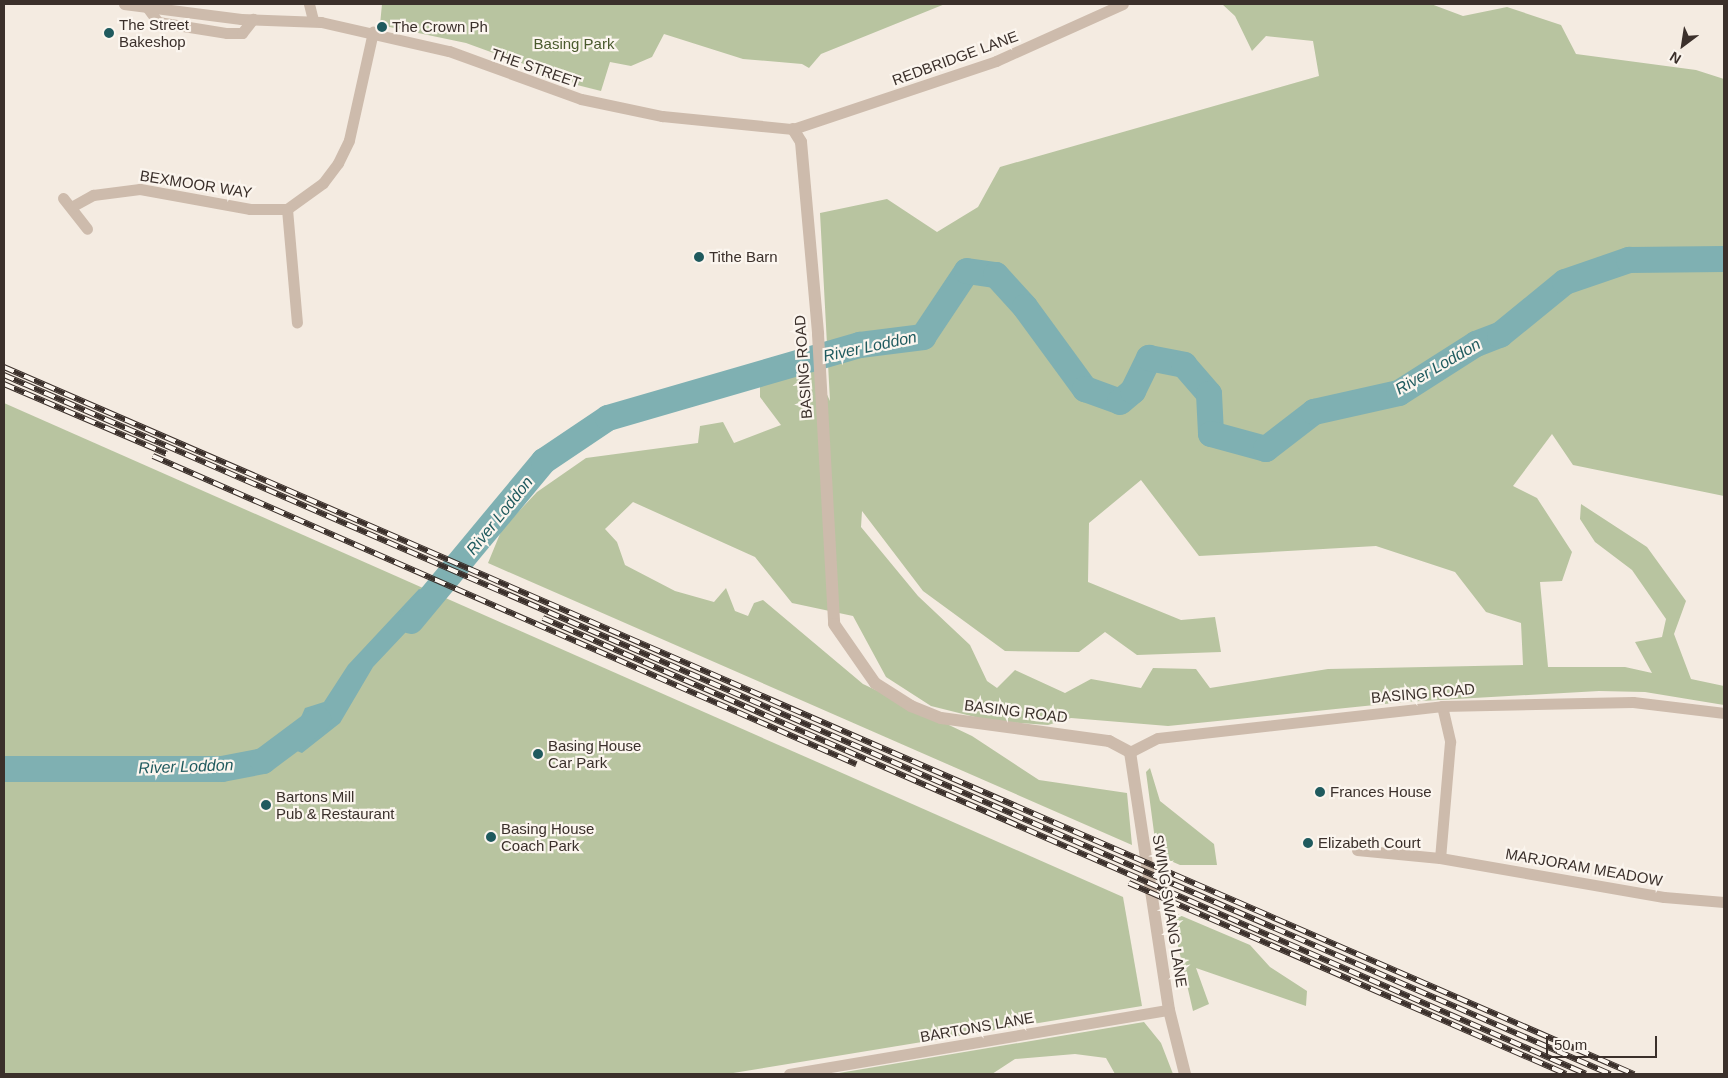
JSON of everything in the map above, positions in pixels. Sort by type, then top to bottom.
[{"type":"street","name":"THE STREET","points":[[124,4],[253,19],[313,20],[373,32],[449,51],[581,99],[662,116],[793,129]]},
{"type":"street","points":[[309,4],[313,20]]},
{"type":"street","name":"REDBRIDGE LANE","points":[[793,129],[996,61],[1122,4]]},
{"type":"street","points":[[297,323],[287,209],[324,183],[342,155],[373,32]]},
{"type":"street","name":"BASING ROAD","points":[[793,129],[801,142],[818,341],[831,603],[834,624],[855,660],[888,694],[941,718],[1082,736],[1109,741],[1130,752],[1158,738],[1442,706],[1633,702],[1724,713]]},
{"type":"street","name":"BEXMOOR WAY","points":[[73,206],[92,195],[140,189],[250,209],[287,209]]},
{"type":"street","points":[[63,198],[73,206],[87,228]]},
{"type":"street","points":[[1440,858],[1450,742],[1442,706]]},
{"type":"street","name":"SWING SWANG LANE","points":[[1130,752],[1169,1010],[1185,1074]]},
{"type":"street","name":"MARJORAM MEADOW","points":[[1356,850],[1440,858],[1664,897],[1724,902]]},
{"type":"street","name":"BARTONS LANE","points":[[789,1074],[1169,1010]]},
{"type":"green space","name":"Basing Park","points":[[382,4],[945,4],[821,54],[809,68],[802,64],[743,59],[664,34],[652,57],[631,66],[610,62],[601,91],[533,74],[535,68],[466,43],[380,25]]},
{"type":"green space","points":[[1222,4],[1431,4],[1463,16],[1507,7],[1561,25],[1576,54],[1696,70],[1724,79],[1724,496],[1573,465],[1552,434],[1513,486],[1537,498],[1572,552],[1562,581],[1540,582],[1548,667],[1625,667],[1652,673],[1635,642],[1662,637],[1666,619],[1632,570],[1595,542],[1580,519],[1581,504],[1647,547],[1686,601],[1674,634],[1691,679],[1724,686],[1724,705],[1645,692],[1599,691],[1404,702],[1168,726],[1071,718],[1048,725],[991,721],[931,706],[886,677],[853,616],[792,603],[755,557],[633,502],[605,529],[617,542],[625,565],[675,591],[714,602],[726,588],[735,611],[748,616],[754,603],[763,600],[863,684],[972,736],[1039,780],[1127,793],[1132,845],[488,563],[502,529],[537,492],[586,458],[698,443],[700,426],[723,422],[734,443],[781,425],[760,397],[760,378],[812,363],[830,401],[820,213],[887,199],[937,232],[978,207],[1000,167],[1319,76],[1313,41],[1266,36],[1252,51],[1235,16]],"holes":[[[1141,480],[1199,556],[1376,546],[1455,572],[1486,612],[1521,623],[1523,665],[1328,669],[1210,688],[1196,669],[1153,668],[1141,688],[1091,679],[1065,693],[1015,670],[997,688],[987,681],[970,645],[918,596],[861,527],[862,511],[923,591],[1005,651],[1079,652],[1105,632],[1137,655],[1221,652],[1215,617],[1181,620],[1088,582],[1089,523]]]},
{"type":"green space","points":[[4,403],[1123,897],[1142,1006],[727,1074],[4,1074]]},
{"type":"green space","points":[[1150,768],[1160,801],[1214,844],[1217,865],[1180,865],[1157,855],[1146,772]]},
{"type":"green space","points":[[1170,911],[1250,945],[1270,967],[1307,991],[1306,1006],[1196,968],[1209,1004],[1193,1011]]},
{"type":"green space","points":[[1144,1022],[1161,1043],[1173,1074],[1115,1074],[1106,1058],[1075,1054],[1015,1059],[992,1074],[833,1074]]},
{"type":"water","points":[[419,589],[439,597],[373,667],[340,723],[302,753],[292,749],[291,740],[305,708],[324,702],[348,665]]},
{"type":"waterway","name":"River Loddon","points":[[411,621],[544,461],[608,418],[860,345],[923,337],[967,271],[996,275],[1025,307],[1085,389],[1120,402],[1133,391],[1149,358],[1184,365],[1209,394],[1211,434],[1266,449],[1314,412],[1399,393],[1476,344],[1500,335],[1565,282],[1629,260],[1724,259]]},
{"type":"waterway","name":"River Loddon","points":[[4,769],[222,769],[263,761],[318,720]]},
{"type":"railway","points":[[4,367],[1634,1074]]},
{"type":"railway","points":[[4,375],[1610,1074]]},
{"type":"railway","points":[[4,384],[167,454]]},
{"type":"railway","points":[[153,456],[856,764]]},
{"type":"railway","points":[[543,618],[1586,1074]]},
{"type":"railway","points":[[1129,883],[1566,1074]]},
{"type":"place","name":"The Crown Ph","points":[[382,27]]},
{"type":"place","name":"The Street Bakeshop","points":[[109,33]]},
{"type":"place","name":"Tithe Barn","points":[[699,257]]},
{"type":"place","name":"Basing House Car Park","points":[[538,754]]},
{"type":"place","name":"Frances House","points":[[1320,792]]},
{"type":"place","name":"Bartons Mill Pub & Restaurant","points":[[266,805]]},
{"type":"place","name":"Basing House Coach Park","points":[[491,837]]},
{"type":"place","name":"Elizabeth Court","points":[[1308,843]]}]
